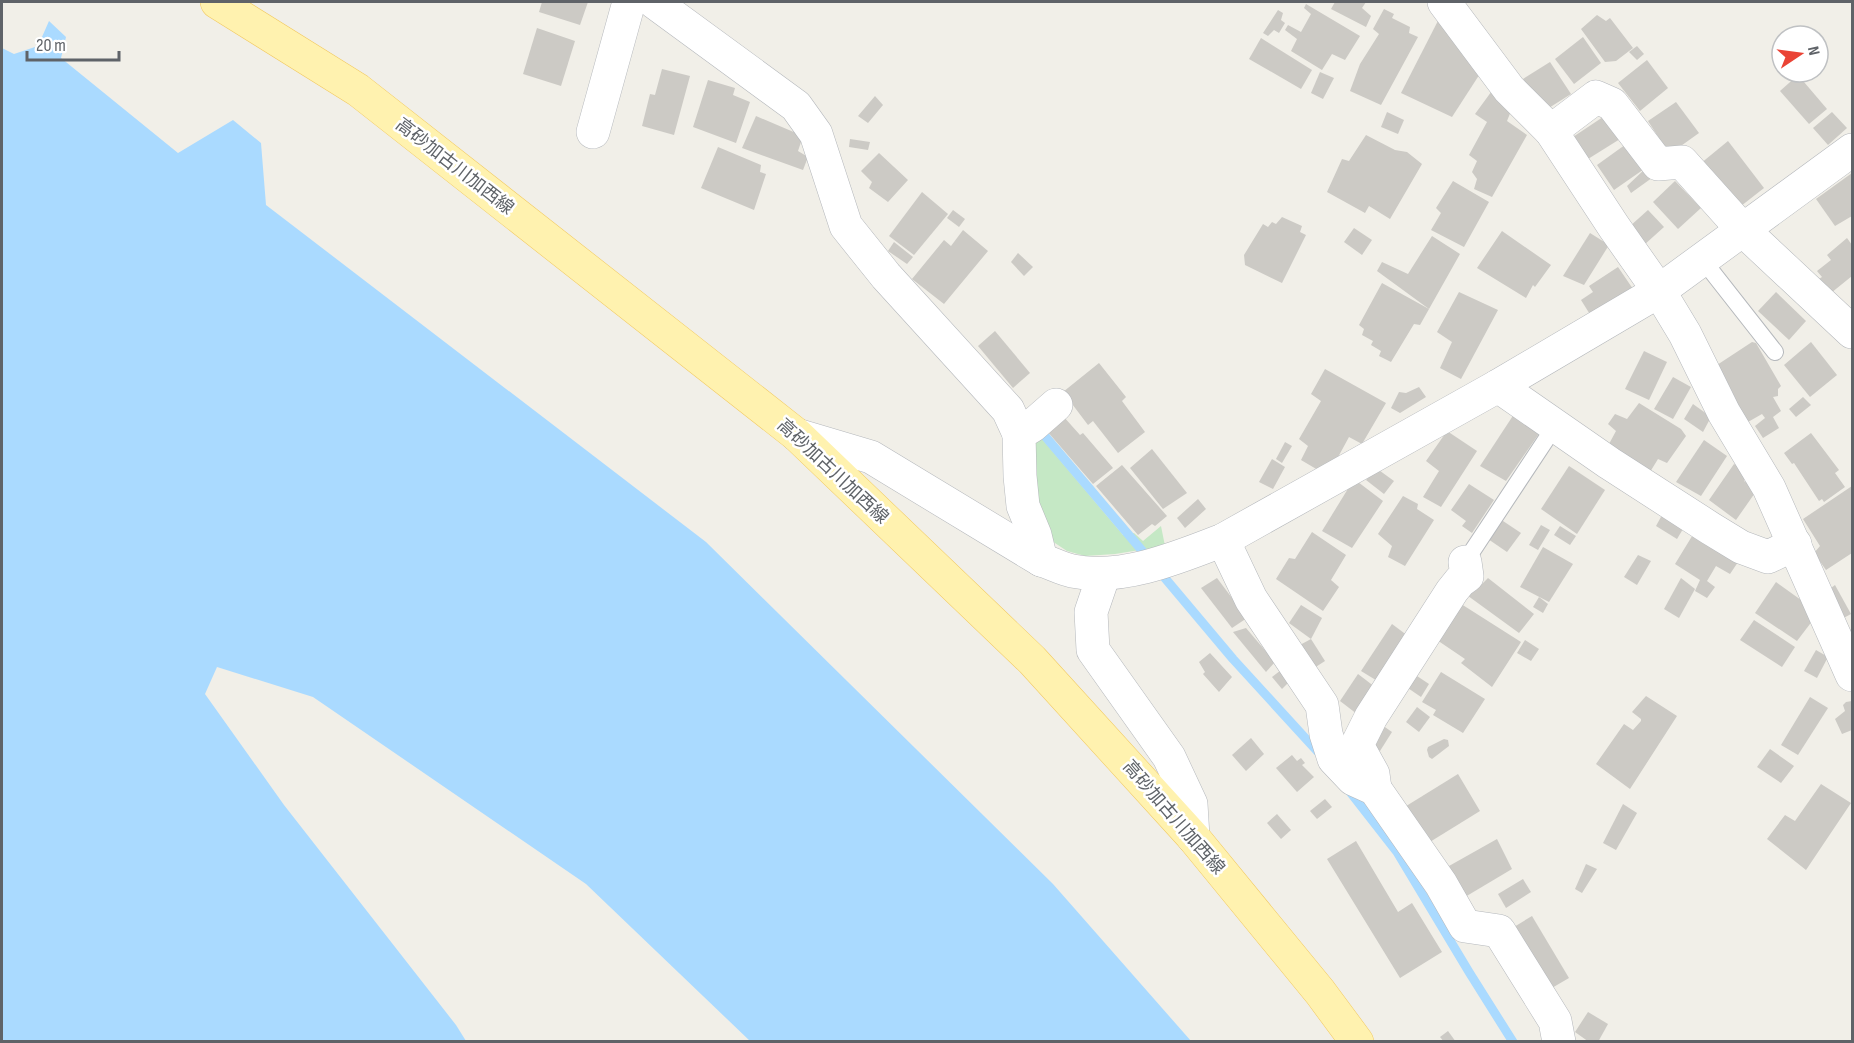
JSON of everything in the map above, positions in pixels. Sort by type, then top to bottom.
[{"type":"main road","name":"高砂加古川加西線","points":[[217,2],[358,90],[797,435],[1032,660],[1193,837],[1320,992],[1357,1041]]},
{"type":"street","points":[[593,132],[629,2]]},
{"type":"street","points":[[654,2],[796,106],[816,134],[846,226],[886,276],[1008,410],[1037,421],[1020,476],[1023,506],[1035,535],[1041,560]]},
{"type":"street","points":[[1444,2],[1509,89],[1551,131],[1659,291],[1685,334],[1724,413],[1769,488],[1852,675]]},
{"type":"street","points":[[1551,131],[1596,97],[1612,104],[1658,164],[1682,162],[1743,230],[1852,332]]},
{"type":"street","points":[[797,435],[871,457],[1041,560],[1071,571],[1104,574],[1176,558],[1223,540],[1498,386],[1659,291],[1852,150]]},
{"type":"street","points":[[1498,386],[1555,426],[1741,547],[1768,557],[1795,544]]},
{"type":"street","points":[[1223,540],[1251,599],[1322,705],[1357,745],[1373,774],[1375,789],[1441,884],[1465,926],[1499,931],[1555,1021],[1559,1041]]},
{"type":"street","points":[[1357,745],[1371,717],[1452,591],[1467,576],[1465,562]]},
{"type":"street","points":[[1104,574],[1091,612],[1093,650],[1169,757],[1191,804],[1193,837]]},
{"type":"street","points":[[1322,705],[1326,734],[1334,759],[1353,779],[1375,789]]},
{"type":"lane","points":[[1702,260],[1775,352]]},
{"type":"lane","points":[[1465,562],[1555,426]]},
{"type":"green space","points":[[1037,433],[1123,535],[1134,533],[1143,541],[1161,526],[1165,546],[1085,556],[1067,551],[1052,541],[1027,481]]},
{"type":"water","points":[[49,21],[66,37],[61,58],[178,153],[233,120],[261,143],[266,205],[706,542],[1053,884],[1191,1041],[750,1041],[586,884],[313,697],[217,667],[205,694],[284,805],[456,1025],[466,1041],[2,1041],[2,48],[14,54],[38,46]]},
{"type":"building","points":[[542,2],[588,2],[580,25],[539,12]]},
{"type":"building","points":[[1335,2],[1366,2],[1362,8],[1371,16],[1366,27],[1331,9]]},
{"type":"building","points":[[1306,4],[1360,36],[1345,60],[1332,54],[1322,70],[1291,51],[1297,39],[1285,30],[1288,25],[1301,32],[1311,14],[1304,8]]},
{"type":"building","points":[[1384,9],[1394,14],[1392,18],[1410,27],[1409,33],[1418,37],[1381,105],[1350,91],[1360,64],[1379,34],[1373,29]]},
{"type":"building","points":[[1278,10],[1283,13],[1281,20],[1285,23],[1279,33],[1274,30],[1268,36],[1263,33]]},
{"type":"building","points":[[1443,11],[1485,66],[1452,117],[1401,93]]},
{"type":"building","points":[[1597,15],[1606,21],[1610,18],[1633,48],[1616,61],[1605,62],[1581,29]]},
{"type":"building","points":[[537,28],[575,41],[561,86],[523,74]]},
{"type":"building","points":[[1583,37],[1601,63],[1574,84],[1555,59]]},
{"type":"building","points":[[1261,38],[1312,70],[1301,89],[1249,59]]},
{"type":"building","points":[[1637,46],[1644,54],[1637,60],[1629,52]]},
{"type":"building","points":[[1647,60],[1668,88],[1640,111],[1618,83]]},
{"type":"building","points":[[1550,62],[1571,94],[1544,111],[1523,79]]},
{"type":"building","points":[[662,69],[690,76],[674,135],[642,126],[650,94],[655,95]]},
{"type":"building","points":[[1320,72],[1334,78],[1323,99],[1311,93]]},
{"type":"building","points":[[708,80],[735,88],[733,95],[750,102],[736,143],[693,127]]},
{"type":"building","points":[[1788,84],[1806,84],[1827,109],[1809,124],[1780,91]]},
{"type":"building","points":[[1494,88],[1513,106],[1507,121],[1527,135],[1492,197],[1474,189],[1477,179],[1472,172],[1477,161],[1469,155],[1487,122],[1475,114]]},
{"type":"building","points":[[875,96],[883,105],[868,123],[858,116]]},
{"type":"building","points":[[1676,102],[1699,133],[1678,148],[1664,146],[1648,121]]},
{"type":"building","points":[[1387,112],[1404,120],[1398,134],[1381,127]]},
{"type":"building","points":[[1832,112],[1847,128],[1828,145],[1813,128]]},
{"type":"building","points":[[1606,115],[1620,139],[1588,159],[1573,137]]},
{"type":"building","points":[[756,116],[803,136],[798,151],[808,157],[803,170],[742,148]]},
{"type":"building","points":[[1366,135],[1395,150],[1407,152],[1422,164],[1390,219],[1369,206],[1365,213],[1327,192],[1342,159],[1349,161]]},
{"type":"building","points":[[850,139],[870,142],[868,150],[849,147]]},
{"type":"building","points":[[1728,141],[1764,188],[1741,206],[1700,164]]},
{"type":"building","points":[[1629,142],[1656,175],[1631,193],[1627,186],[1647,167],[1614,190],[1597,165]]},
{"type":"building","points":[[718,147],[761,165],[760,172],[766,174],[754,210],[701,188]]},
{"type":"building","points":[[879,153],[908,180],[888,202],[869,188],[872,182],[861,171]]},
{"type":"building","points":[[1852,173],[1852,216],[1835,226],[1816,199]]},
{"type":"building","points":[[1453,181],[1489,202],[1464,247],[1431,230],[1441,213],[1436,208]]},
{"type":"building","points":[[1675,181],[1701,208],[1678,229],[1653,202]]},
{"type":"building","points":[[922,192],[948,214],[914,255],[889,236]]},
{"type":"building","points":[[953,210],[965,219],[959,227],[947,218]]},
{"type":"building","points":[[1648,210],[1664,227],[1644,245],[1629,227]]},
{"type":"building","points":[[1282,217],[1302,226],[1300,232],[1306,235],[1282,283],[1245,265],[1244,255],[1263,224],[1268,227],[1272,222],[1276,224]]},
{"type":"building","points":[[1354,228],[1372,240],[1362,255],[1344,242]]},
{"type":"building","points":[[963,230],[988,251],[944,304],[912,279],[944,240],[951,246]]},
{"type":"building","points":[[1502,231],[1551,265],[1535,287],[1533,285],[1526,298],[1477,268]]},
{"type":"building","points":[[1590,233],[1609,245],[1584,285],[1563,276]]},
{"type":"building","points":[[1432,236],[1460,254],[1429,309],[1377,271],[1382,262],[1408,274]]},
{"type":"building","points":[[1847,238],[1852,245],[1852,276],[1831,293],[1819,279],[1822,277],[1817,271],[1831,260],[1827,255]]},
{"type":"building","points":[[894,242],[913,257],[907,264],[888,251]]},
{"type":"building","points":[[1018,253],[1033,267],[1024,276],[1011,262]]},
{"type":"building","points":[[1618,267],[1633,289],[1591,316],[1581,300],[1593,292],[1589,286]]},
{"type":"building","points":[[1382,283],[1429,309],[1420,325],[1414,324],[1391,362],[1379,356],[1381,351],[1371,345],[1373,341],[1362,335],[1364,329],[1359,325]]},
{"type":"building","points":[[1459,292],[1498,310],[1461,379],[1440,368],[1452,342],[1437,332]]},
{"type":"building","points":[[1776,292],[1806,321],[1789,340],[1758,311]]},
{"type":"building","points":[[995,331],[1030,373],[1013,388],[978,346]]},
{"type":"building","points":[[1752,342],[1756,343],[1781,386],[1778,389],[1778,396],[1773,397],[1781,411],[1773,417],[1779,428],[1763,438],[1755,426],[1765,418],[1762,414],[1748,422],[1745,421],[1717,365]]},
{"type":"building","points":[[1811,342],[1837,375],[1810,397],[1784,365]]},
{"type":"building","points":[[1644,351],[1667,362],[1649,400],[1625,389]]},
{"type":"building","points":[[1099,363],[1126,397],[1122,401],[1145,432],[1118,453],[1093,421],[1088,425],[1063,392]]},
{"type":"building","points":[[1325,369],[1386,403],[1362,444],[1349,437],[1337,459],[1318,470],[1301,460],[1308,446],[1299,439],[1321,401],[1311,394]]},
{"type":"building","points":[[1673,377],[1691,387],[1673,419],[1654,409]]},
{"type":"building","points":[[1419,387],[1426,397],[1400,413],[1391,408],[1399,392],[1406,393]]},
{"type":"building","points":[[1803,397],[1811,405],[1796,417],[1789,409]]},
{"type":"building","points":[[1639,403],[1681,429],[1686,436],[1667,463],[1658,459],[1650,472],[1609,444],[1616,431],[1608,424],[1615,414],[1627,419]]},
{"type":"building","points":[[1693,404],[1711,417],[1703,432],[1684,419]]},
{"type":"building","points":[[1518,408],[1545,425],[1506,481],[1480,466]]},
{"type":"building","points":[[1063,416],[1080,435],[1083,433],[1113,468],[1093,484],[1047,431]]},
{"type":"building","points":[[1447,431],[1477,451],[1441,507],[1423,497],[1439,471],[1426,461]]},
{"type":"building","points":[[1811,433],[1839,470],[1835,473],[1845,487],[1824,502],[1822,499],[1819,501],[1794,463],[1792,464],[1784,453]]},
{"type":"building","points":[[1704,440],[1727,456],[1701,496],[1676,482]]},
{"type":"building","points":[[1285,442],[1292,446],[1282,463],[1276,459]]},
{"type":"building","points":[[1152,449],[1187,493],[1163,509],[1130,468]]},
{"type":"building","points":[[1272,459],[1285,467],[1273,489],[1259,482]]},
{"type":"building","points":[[1734,464],[1748,472],[1744,481],[1757,490],[1736,520],[1709,500]]},
{"type":"building","points":[[1122,465],[1167,516],[1138,535],[1096,486]]},
{"type":"building","points":[[1569,466],[1605,490],[1577,534],[1541,509]]},
{"type":"building","points":[[1376,468],[1394,481],[1384,494],[1366,480]]},
{"type":"building","points":[[1354,479],[1383,501],[1352,548],[1322,531]]},
{"type":"building","points":[[1469,484],[1494,500],[1472,533],[1462,526],[1466,521],[1451,510]]},
{"type":"building","points":[[1852,486],[1852,553],[1826,570],[1814,553],[1820,546],[1803,519]]},
{"type":"building","points":[[1403,496],[1418,504],[1417,509],[1434,520],[1405,566],[1388,557],[1392,546],[1378,534]]},
{"type":"building","points":[[1198,499],[1206,509],[1185,528],[1177,518]]},
{"type":"building","points":[[1667,506],[1689,519],[1677,539],[1656,526]]},
{"type":"building","points":[[1500,519],[1521,533],[1507,552],[1488,539]]},
{"type":"building","points":[[1541,525],[1550,530],[1538,550],[1529,545]]},
{"type":"building","points":[[1560,526],[1576,536],[1570,545],[1554,535]]},
{"type":"building","points":[[1697,528],[1742,556],[1730,574],[1716,566],[1707,581],[1715,587],[1707,598],[1695,591],[1700,580],[1675,564]]},
{"type":"building","points":[[1312,532],[1346,555],[1331,580],[1339,587],[1323,611],[1276,579],[1289,558],[1295,559]]},
{"type":"building","points":[[1543,547],[1573,564],[1549,602],[1520,587]]},
{"type":"building","points":[[1638,555],[1651,561],[1637,585],[1624,577]]},
{"type":"building","points":[[1217,578],[1247,618],[1232,628],[1201,588]]},
{"type":"building","points":[[1488,578],[1534,614],[1519,633],[1464,593],[1479,587]]},
{"type":"building","points":[[1681,578],[1695,589],[1679,618],[1664,609]]},
{"type":"building","points":[[1776,582],[1801,600],[1813,620],[1797,641],[1755,613]]},
{"type":"building","points":[[1835,585],[1851,614],[1838,621],[1823,594]]},
{"type":"building","points":[[1539,597],[1548,604],[1543,613],[1533,607]]},
{"type":"building","points":[[1458,602],[1521,642],[1492,687],[1461,663],[1465,659],[1434,638]]},
{"type":"building","points":[[1301,605],[1322,618],[1311,639],[1289,623]]},
{"type":"building","points":[[1754,620],[1795,647],[1782,667],[1740,640]]},
{"type":"building","points":[[1392,624],[1412,639],[1384,685],[1361,671]]},
{"type":"building","points":[[1246,628],[1275,662],[1266,672],[1233,632]]},
{"type":"building","points":[[1311,639],[1325,661],[1311,670],[1298,646]]},
{"type":"building","points":[[1525,640],[1539,649],[1531,661],[1517,653]]},
{"type":"building","points":[[1816,650],[1828,657],[1817,678],[1804,671]]},
{"type":"building","points":[[1210,653],[1232,677],[1219,692],[1203,674],[1205,672],[1199,662]]},
{"type":"building","points":[[1285,667],[1292,679],[1282,689],[1272,677]]},
{"type":"building","points":[[1411,672],[1429,684],[1421,697],[1402,684]]},
{"type":"building","points":[[1441,672],[1485,699],[1463,733],[1433,715],[1436,710],[1422,702]]},
{"type":"building","points":[[1358,674],[1375,687],[1357,714],[1340,701]]},
{"type":"building","points":[[1646,696],[1677,716],[1630,789],[1596,764],[1624,724],[1633,730],[1641,721],[1632,712]]},
{"type":"building","points":[[1810,697],[1828,708],[1798,755],[1781,745]]},
{"type":"building","points":[[1852,701],[1852,730],[1842,734],[1835,719],[1845,711],[1843,705]]},
{"type":"building","points":[[1417,707],[1430,717],[1419,732],[1406,722]]},
{"type":"building","points":[[1382,725],[1392,732],[1380,751],[1371,745]]},
{"type":"building","points":[[1251,738],[1264,754],[1246,771],[1232,755]]},
{"type":"building","points":[[1444,739],[1448,740],[1449,746],[1432,759],[1429,757],[1428,747]]},
{"type":"building","points":[[1770,749],[1794,766],[1781,783],[1757,767]]},
{"type":"building","points":[[1292,755],[1297,761],[1301,758],[1305,763],[1302,765],[1314,777],[1297,792],[1276,768]]},
{"type":"building","points":[[1458,774],[1480,811],[1425,845],[1403,808]]},
{"type":"building","points":[[1821,784],[1851,803],[1806,870],[1767,839],[1785,815],[1795,821]]},
{"type":"building","points":[[1325,799],[1332,807],[1317,819],[1310,811]]},
{"type":"building","points":[[1623,804],[1637,813],[1616,850],[1603,843]]},
{"type":"building","points":[[1277,814],[1291,830],[1281,839],[1267,823]]},
{"type":"building","points":[[1497,839],[1512,869],[1465,897],[1449,866]]},
{"type":"building","points":[[1356,841],[1398,912],[1412,903],[1442,952],[1400,978],[1327,859]]},
{"type":"building","points":[[1586,864],[1597,869],[1582,893],[1575,889]]},
{"type":"building","points":[[1523,879],[1531,892],[1506,908],[1498,894]]},
{"type":"building","points":[[1532,916],[1569,978],[1545,992],[1509,930]]},
{"type":"building","points":[[1588,1012],[1608,1024],[1598,1042],[1589,1042],[1575,1032]]},
{"type":"building","points":[[1448,1031],[1456,1042],[1444,1042],[1440,1037]]},
{"type":"waterway","points":[[1039,429],[1150,560]]},
{"type":"waterway","points":[[1159,571],[1233,659],[1318,752]]},
{"type":"waterway","points":[[1347,788],[1397,852],[1513,1042]]}]
